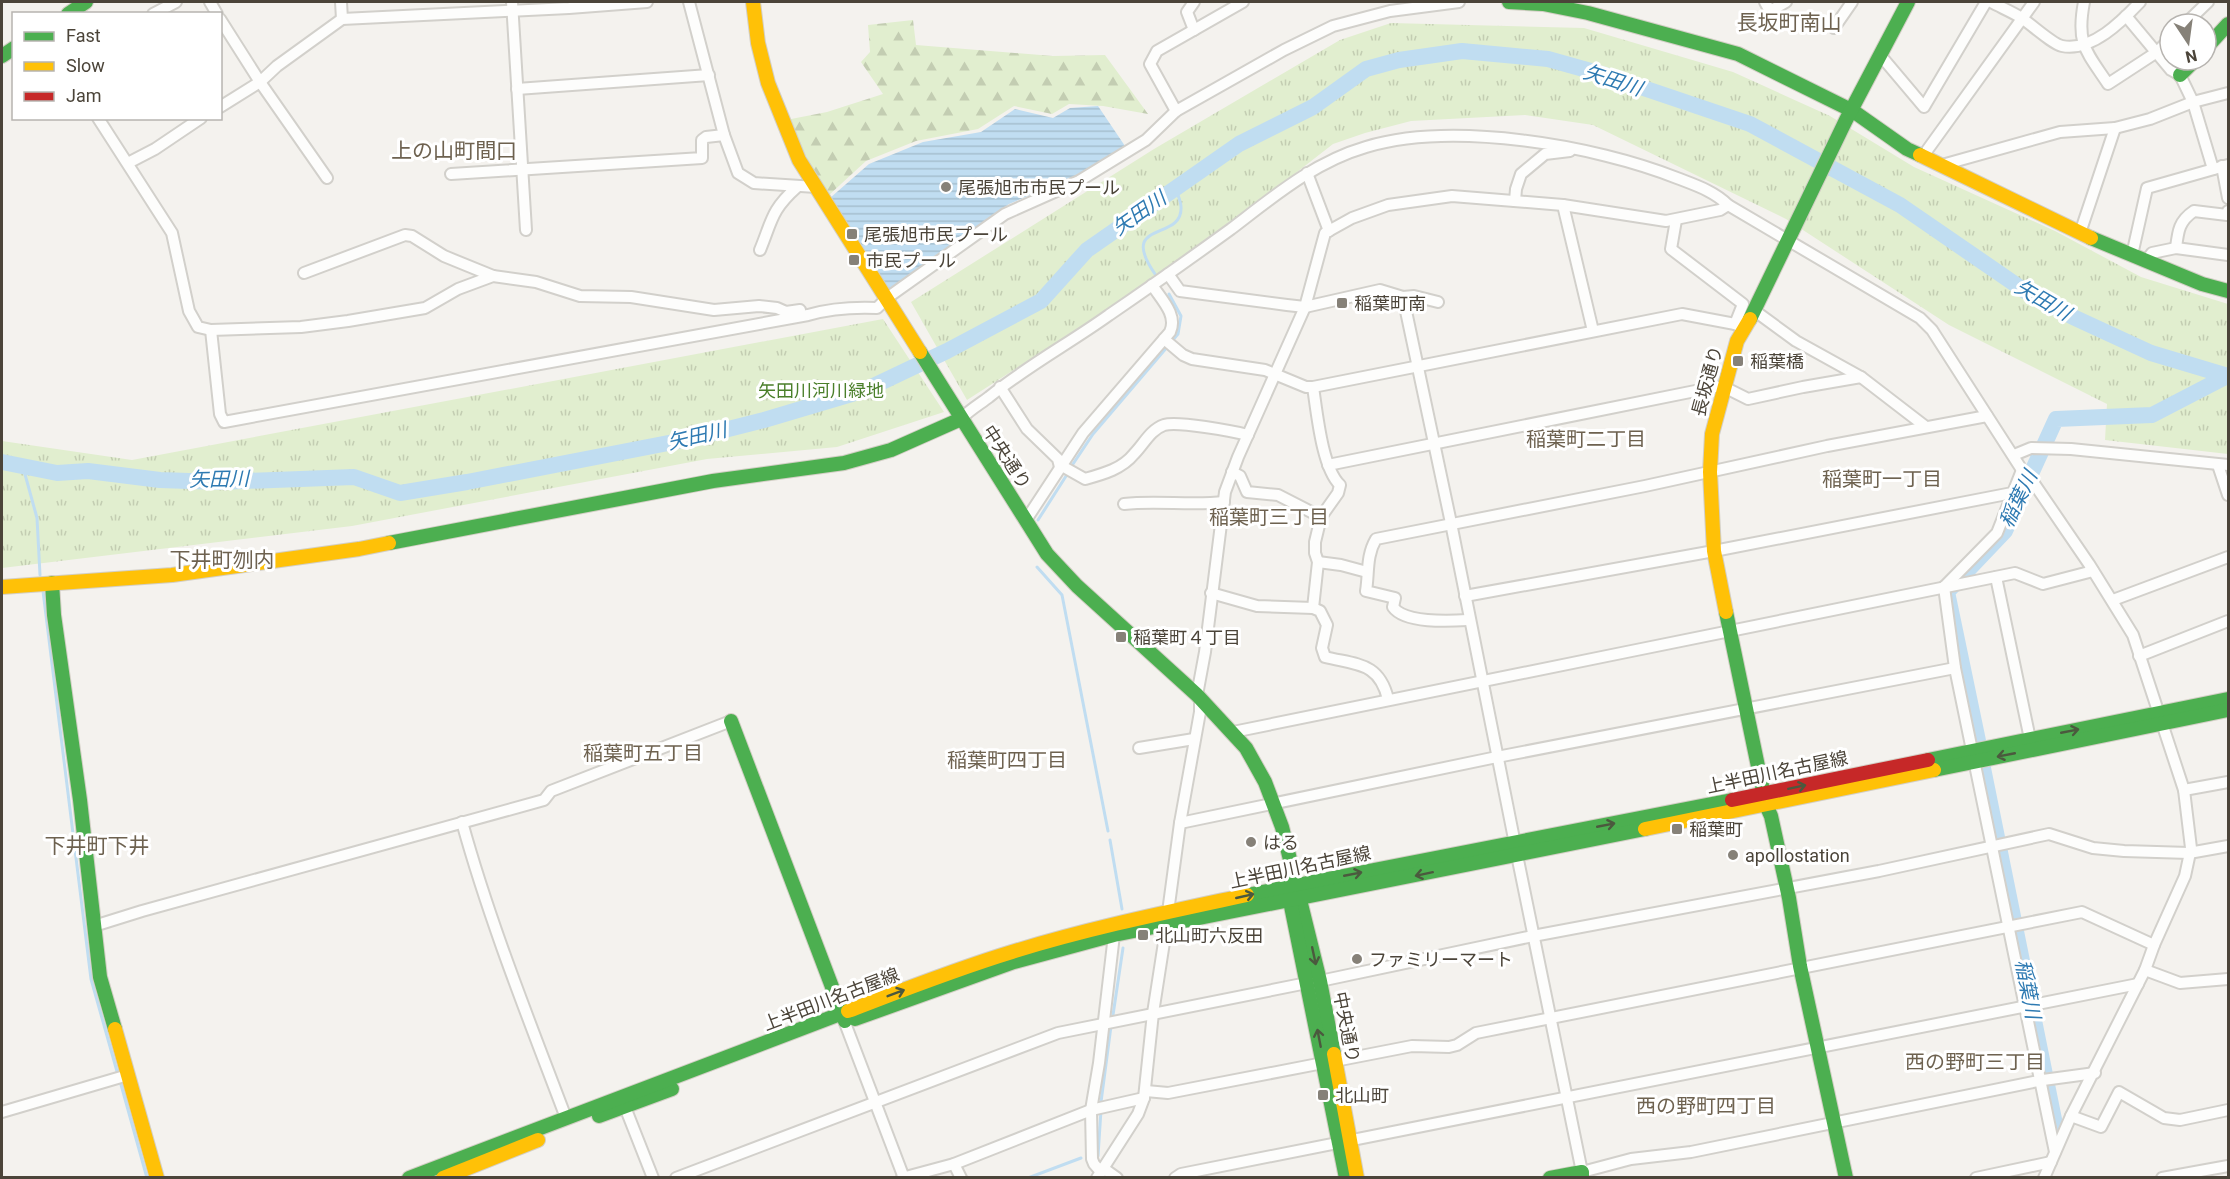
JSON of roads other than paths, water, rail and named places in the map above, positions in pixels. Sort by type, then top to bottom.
[{"type":"main road","points":[[71,12],[86,2]]},
{"type":"main road","name":"中央通り","points":[[753,2],[765,73],[780,119],[799,160],[1047,554],[1233,732],[1246,748],[1265,782],[1274,803],[1295,885],[1296,900],[1344,1141],[1356,1178]]},
{"type":"main road","points":[[1509,2],[1543,4],[1588,13],[1738,54],[1907,149],[2080,233],[2202,284],[2229,291]]},
{"type":"main road","name":"長坂通り","points":[[1846,1178],[1800,966],[1771,816],[1765,799],[1729,633],[1714,551],[1710,472],[1712,434],[1740,326],[1755,311],[1789,237],[1908,2]]},
{"type":"main road","points":[[2218,35],[2229,24]]},
{"type":"main road","points":[[2180,75],[2183,72]]},
{"type":"main road","points":[[2,587],[172,574],[359,549],[713,481],[844,463],[891,450],[959,415]]},
{"type":"main road","points":[[52,583],[54,615],[80,800],[100,977],[123,1077],[157,1178]]},
{"type":"main road","name":"上半田川名古屋線","points":[[409,1178],[451,1172],[625,1107],[955,970],[1116,922],[1167,918],[1296,900],[1516,850],[2159,718],[2229,699]]},
{"type":"main road","name":"上半田川名古屋線","points":[[1972,756],[2030,739],[2159,718],[2229,711]]},
{"type":"main road","points":[[731,721],[844,1018]]},
{"type":"main road","name":"上半田川名古屋線","points":[[451,1172],[566,1118],[844,1018],[1014,962],[1167,918],[1295,885],[1516,850]]},
{"type":"main road","name":"中央通り","points":[[1344,1141],[1346,1178]]},
{"type":"main road","points":[[1550,1178],[1582,1174]]},
{"type":"street","points":[[157,12],[176,2]]},
{"type":"street","points":[[341,2],[342,19]]},
{"type":"street","points":[[222,106],[260,82],[277,66],[342,19],[512,6],[647,2]]},
{"type":"street","points":[[689,2],[724,135],[738,173],[746,180],[767,185],[816,187]]},
{"type":"street","points":[[1194,2],[1186,12],[1194,30]]},
{"type":"street","points":[[1176,111],[1150,64],[1157,51],[1243,2]]},
{"type":"street","points":[[212,330],[220,414],[224,422],[843,307],[878,308],[887,298],[1005,214],[1079,181],[1146,140],[1176,111],[1284,50],[1333,26],[1390,11],[1459,2]]},
{"type":"street","points":[[1765,2],[1770,10],[1786,2]]},
{"type":"street","points":[[1834,28],[1852,2]]},
{"type":"street","points":[[1881,56],[1924,107],[1988,2],[2021,17],[2061,46],[2083,45],[2102,35],[2140,2]]},
{"type":"street","points":[[1923,156],[2034,2]]},
{"type":"street","points":[[2084,2],[2081,29],[2083,45],[2108,84],[2157,52]]},
{"type":"street","points":[[512,6],[526,230]]},
{"type":"street","points":[[2126,16],[2171,69],[2180,75],[2222,167],[2229,198]]},
{"type":"street","points":[[222,22],[260,82],[327,178]]},
{"type":"street","points":[[517,89],[709,75]]},
{"type":"street","points":[[1942,165],[2060,132],[2115,128],[2150,119],[2193,102],[2229,93]]},
{"type":"street","points":[[99,120],[172,233],[189,311],[198,327],[212,330],[301,327],[425,308],[458,288],[493,276]]},
{"type":"street","points":[[128,164],[198,120]]},
{"type":"street","points":[[2080,233],[2115,128]]},
{"type":"street","points":[[451,174],[702,158],[702,140],[706,137],[724,135]]},
{"type":"street","points":[[959,415],[1168,274],[1321,164],[1366,146],[1411,139],[1460,137],[1509,139],[1573,148],[1653,168],[1705,189],[1721,198],[1728,206],[1789,237],[1920,318],[1932,330],[2023,471],[2094,571],[2133,635],[2184,790],[2191,836],[2185,876],[2145,970],[2095,1073],[2071,1116],[2044,1178]]},
{"type":"street","points":[[1515,201],[1521,174],[1545,154],[1569,152],[1573,148]]},
{"type":"street","points":[[2132,255],[2146,188],[2222,167]]},
{"type":"street","points":[[1307,173],[1329,231]]},
{"type":"street","points":[[760,250],[775,211],[797,187]]},
{"type":"street","points":[[1100,1172],[1138,1114],[1145,1095],[1153,1013],[1180,823],[1200,712],[1198,697],[1224,502],[1232,472],[1305,307],[1325,233],[1370,211],[1415,200],[1452,196],[1563,205],[1666,221],[1720,210],[1728,206]]},
{"type":"street","points":[[1563,205],[1593,331]]},
{"type":"street","points":[[2176,248],[2181,223],[2194,211],[2227,215],[2229,211]]},
{"type":"street","points":[[1168,343],[1192,359],[1265,370],[1306,387],[1313,387],[1682,314],[1740,326],[1743,304],[1671,249],[1676,220]]},
{"type":"street","points":[[304,273],[405,235],[412,236],[444,256],[493,276],[536,282],[580,296],[631,297],[714,310],[759,306],[777,308],[786,312],[818,307],[826,310]]},
{"type":"street","points":[[2146,261],[2152,253],[2176,248],[2229,255]]},
{"type":"street","points":[[1168,274],[1180,291],[1305,307],[1380,290],[1403,297],[1414,296],[1438,302]]},
{"type":"street","points":[[1026,520],[1065,468],[1083,433],[1168,343],[1173,321],[1171,313],[1152,285]]},
{"type":"street","points":[[1403,297],[1582,1174],[1631,1159],[1691,1152],[2045,1080],[2095,1073]]},
{"type":"street","points":[[1755,311],[1796,341],[1861,377],[1926,427]]},
{"type":"street","points":[[1328,465],[1715,387],[1724,387],[1748,399],[1861,377]]},
{"type":"street","points":[[1000,387],[1018,418],[1065,468],[1085,479],[1115,470],[1133,456],[1153,432],[1167,424],[1203,427],[1248,435]]},
{"type":"street","points":[[1313,387],[1317,418],[1328,465],[1332,478],[1340,485],[1338,493],[1321,517],[1314,542],[1318,561],[1313,608]]},
{"type":"street","points":[[1470,620],[1423,620],[1396,612],[1393,607],[1395,598],[1366,591],[1372,546],[1376,539],[1710,472],[1827,446],[1987,416]]},
{"type":"street","points":[[2014,455],[2031,448],[2049,448],[2223,465],[2229,495]]},
{"type":"street","points":[[2023,471],[1996,533],[1950,586],[1955,668],[1972,756],[1996,844],[2045,1080],[2053,1158]]},
{"type":"street","points":[[1232,472],[1240,476],[1246,492],[1278,495],[1321,517]]},
{"type":"street","points":[[1465,596],[1714,551],[2012,493]]},
{"type":"street","points":[[1124,504],[1152,501],[1186,504],[1224,502]]},
{"type":"street","points":[[2113,600],[2229,557]]},
{"type":"street","points":[[1318,561],[1367,572]]},
{"type":"street","points":[[1233,732],[1388,699],[1729,633],[2015,573],[2043,584],[2094,571]]},
{"type":"street","points":[[1996,577],[2030,739]]},
{"type":"street","points":[[1211,592],[1257,606],[1313,608],[1320,611],[1326,621],[1322,648],[1325,657],[1372,670],[1382,678],[1388,699]]},
{"type":"street","points":[[2139,656],[2229,621]]},
{"type":"street","points":[[1180,823],[1955,668]]},
{"type":"street","points":[[94,926],[544,800],[551,791],[731,721]]},
{"type":"street","points":[[1139,748],[1194,739]]},
{"type":"street","points":[[2184,790],[2229,782]]},
{"type":"street","points":[[462,822],[480,886],[499,941],[566,1118]]},
{"type":"street","points":[[676,1178],[1058,1033],[1104,1023],[1533,936],[1879,871],[2049,834],[2093,848],[2189,853],[2229,846]]},
{"type":"street","points":[[844,1018],[904,1177],[954,1164],[1091,1110],[1145,1095],[1168,1093],[1412,1046],[1449,1047],[1457,1045],[1476,1032],[1800,966],[2082,912],[2154,945]]},
{"type":"street","points":[[1114,935],[1091,1110],[1092,1159],[1100,1172],[1116,1178]]},
{"type":"street","points":[[2145,970],[2180,983],[2229,979]]},
{"type":"street","points":[[1175,1178],[1181,1174],[1344,1141],[2138,984]]},
{"type":"street","points":[[2,1112],[123,1077]]},
{"type":"street","points":[[2071,1116],[2101,1127],[2119,1092],[2164,1118],[2180,1120],[2229,1110]]},
{"type":"street","points":[[625,1107],[653,1178]]},
{"type":"street","points":[[1976,1178],[2053,1158]]},
{"type":"street","points":[[954,1164],[961,1178]]},
{"type":"street","points":[[2162,1178],[2229,1166]]},
{"type":"water","name":"尾張旭市市民プール","points":[[1098,106],[1125,146],[1075,176],[1009,204],[889,290],[830,198],[869,164],[923,142],[981,132],[1015,109],[1053,118],[1070,108]]},
{"type":"waterway","name":"矢田川","points":[[2,462],[57,473],[88,471],[160,480],[218,482],[354,477],[400,493],[689,439],[764,420],[865,390],[947,351],[1041,301],[1087,250],[1239,144],[1313,107],[1366,69],[1399,60],[1462,51],[1548,59],[1605,75],[1750,124],[1900,205],[2025,291],[2073,317],[2151,353],[2228,376]]},
{"type":"waterway","points":[[1155,274],[1145,257],[1143,245],[1147,238],[1172,225],[1179,218],[1181,205],[1176,188]]},
{"type":"waterway","points":[[1169,294],[1181,316],[1178,334],[1172,341]]},
{"type":"waterway","points":[[1071,467],[1093,434],[1168,346]]},
{"type":"waterway","name":"稲葉川","points":[[1978,741],[1947,592],[2005,531],[2056,419],[2152,415],[2227,376]]},
{"type":"waterway","points":[[23,467],[37,518],[40,575]]},
{"type":"waterway","points":[[1038,520],[1068,473]]},
{"type":"waterway","points":[[1037,567],[1062,595],[1108,831]]},
{"type":"waterway","points":[[43,591],[91,979],[118,1075]]},
{"type":"waterway","name":"稲葉川","points":[[1983,768],[2058,1139]]},
{"type":"waterway","points":[[1110,840],[1122,909]]},
{"type":"waterway","points":[[1113,1015],[1123,948]]},
{"type":"waterway","points":[[1101,1102],[1111,1026]]},
{"type":"waterway","points":[[120,1081],[147,1178]]},
{"type":"waterway","points":[[1098,1156],[1101,1110]]},
{"type":"waterway","points":[[1028,1178],[1081,1158]]},
{"type":"place","name":"尾張旭市市民プール","points":[[946,187]]},
{"type":"place","name":"尾張旭市民プール","points":[[852,234]]},
{"type":"place","name":"市民プール","points":[[854,260]]},
{"type":"place","name":"稲葉町南","points":[[1342,303]]},
{"type":"place","name":"稲葉橋","points":[[1738,361]]},
{"type":"place","name":"稲葉町４丁目","points":[[1121,637]]},
{"type":"place","name":"稲葉町","points":[[1677,829]]},
{"type":"place","name":"はる","points":[[1251,842]]},
{"type":"place","name":"apollostation","points":[[1733,855]]},
{"type":"place","name":"北山町六反田","points":[[1143,935]]},
{"type":"place","name":"ファミリーマート","points":[[1357,959]]},
{"type":"place","name":"北山町","points":[[1323,1095]]},
{"type":"district","name":"長坂町南山","points":[[1789,23]]},
{"type":"district","name":"上の山町間口","points":[[454,151]]},
{"type":"district","name":"稲葉町二丁目","points":[[1586,439]]},
{"type":"district","name":"稲葉町一丁目","points":[[1882,479]]},
{"type":"district","name":"稲葉町三丁目","points":[[1269,517]]},
{"type":"district","name":"下井町刎内","points":[[222,560]]},
{"type":"district","name":"稲葉町五丁目","points":[[643,753]]},
{"type":"district","name":"稲葉町四丁目","points":[[1007,760]]},
{"type":"district","name":"下井町下井","points":[[97,846]]},
{"type":"district","name":"西の野町三丁目","points":[[1975,1062]]},
{"type":"district","name":"西の野町四丁目","points":[[1706,1106]]},
{"type":"park label","name":"矢田川河川緑地","points":[[821,390]]}]
